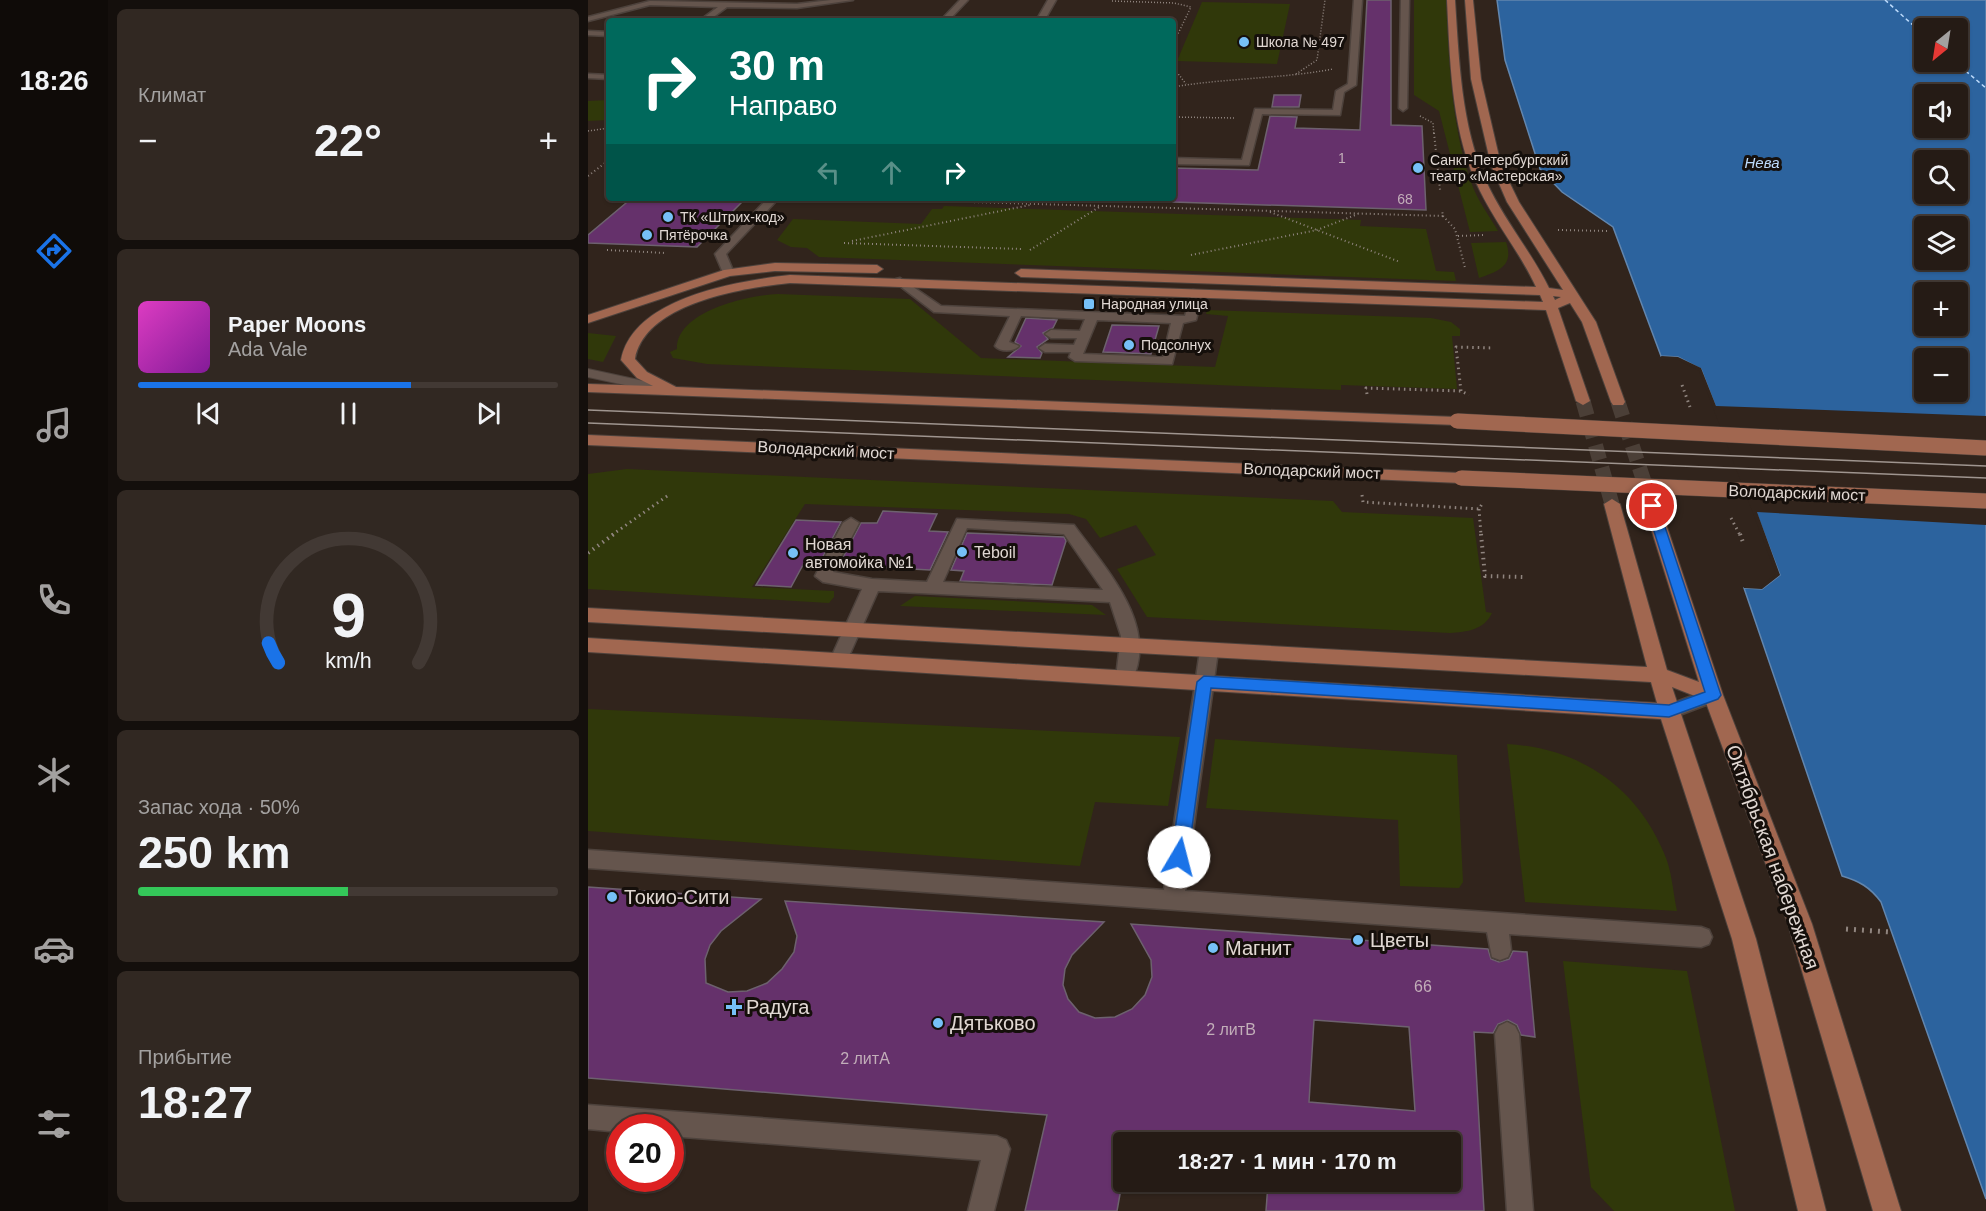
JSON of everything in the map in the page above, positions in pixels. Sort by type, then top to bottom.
[{"type":"main road","points":[[1451,0],[1457,80],[1475,167],[1482,185],[1528,259],[1553,306],[1583,401]]},
{"type":"main road","points":[[1469,0],[1476,79],[1496,165],[1513,202],[1589,322],[1618,402]]},
{"type":"main road","points":[[588,320],[728,273],[798,266],[939,271]]},
{"type":"main road","points":[[1010,273],[1545,291],[1574,296]]},
{"type":"main road","points":[[675,392],[642,375],[628,360],[631,344],[666,313],[692,300],[742,284],[766,281],[900,281],[1553,306],[1574,296]]},
{"type":"main road","points":[[588,388],[1456,421],[1986,448]]},
{"type":"main road","points":[[588,440],[638,441]]},
{"type":"main road","points":[[588,452],[638,441]]},
{"type":"main road","name":"Володарский мост","points":[[638,441],[1986,501]]},
{"type":"main road","points":[[1612,504],[1669,711],[1744,939],[1812,1211]]},
{"type":"main road","name":"Октябрьская набережная","points":[[1652,506],[1713,695],[1800,924],[1887,1211]]},
{"type":"main road","points":[[588,615],[1660,675],[1713,695]]},
{"type":"main road","points":[[588,645],[1669,711]]},
{"type":"street","points":[[588,373],[675,392]]},
{"type":"lane","points":[[588,19],[650,3],[729,2],[797,6],[849,0]]},
{"type":"lane","points":[[947,18],[964,0]]},
{"type":"lane","points":[[1042,18],[1052,0]]},
{"type":"lane","points":[[1176,161],[1246,163],[1258,111],[1337,113],[1340,91],[1352,85],[1353,63],[1360,36],[1358,0]]},
{"type":"lane","points":[[1403,108],[1404,61],[1401,37],[1405,0]]},
{"type":"lane","points":[[707,18],[729,2]]},
{"type":"lane","points":[[588,33],[606,34]]},
{"type":"lane","points":[[1353,63],[1364,60]]},
{"type":"lane","points":[[1391,60],[1404,61]]},
{"type":"lane","points":[[588,76],[606,77]]},
{"type":"lane","points":[[728,273],[720,254],[771,201]]},
{"type":"lane","points":[[900,281],[938,309],[1178,320],[1190,320],[1197,292]]},
{"type":"lane","points":[[1013,346],[1001,346],[1013,333],[1017,313]]},
{"type":"lane","points":[[1092,316],[1076,357],[1168,361],[1178,320]]},
{"type":"lane","points":[[1051,334],[1084,335]]},
{"type":"lane","points":[[1045,348],[1079,349]]},
{"type":"lane","points":[[851,523],[823,576],[872,585],[1116,596]]},
{"type":"lane","points":[[932,588],[962,523],[1069,529],[1116,596],[1128,623],[1132,646],[1125,677]]},
{"type":"lane","points":[[839,660],[872,585]]},
{"type":"lane","points":[[1173,899],[1209,651]]},
{"type":"lane","points":[[1669,711],[1713,695]]},
{"type":"lane","points":[[588,859],[1701,937]]},
{"type":"lane","points":[[1496,921],[1500,950]]},
{"type":"lane","points":[[1507,1034],[1520,1211]]},
{"type":"lane","points":[[588,1117],[997,1149],[981,1211]]},
{"type":"path","points":[[1290,77],[1313,65],[1317,60],[1325,0]]},
{"type":"path","points":[[1112,2],[1174,3],[1191,7],[1176,38]]},
{"type":"path","points":[[1176,86],[1290,77],[1353,63]]},
{"type":"path","points":[[1176,71],[1186,84]]},
{"type":"path","points":[[1403,108],[1433,123],[1440,190]]},
{"type":"path","points":[[1176,117],[1256,119]]},
{"type":"path","points":[[588,131],[606,128]]},
{"type":"path","points":[[588,176],[606,162]]},
{"type":"path","points":[[936,201],[1443,216]]},
{"type":"path","points":[[844,243],[1037,204]]},
{"type":"path","points":[[1030,250],[1101,206]]},
{"type":"path","points":[[1442,210],[1443,216],[1458,236],[1465,268]]},
{"type":"path","points":[[1266,211],[1403,263]]},
{"type":"path","points":[[1191,255],[1317,230],[1359,213]]},
{"type":"path","points":[[1554,230],[1608,231]]},
{"type":"path","points":[[1458,236],[1489,234]]},
{"type":"path","points":[[607,250],[666,252]]},
{"type":"path","points":[[1461,391],[1456,346],[1494,348]]},
{"type":"path","points":[[1682,385],[1690,408]]},
{"type":"path","points":[[1366,392],[1366,388],[1461,391],[1469,394]]},
{"type":"path","points":[[588,553],[670,494]]},
{"type":"path","points":[[1363,502],[1479,509]]},
{"type":"path","points":[[1484,502],[1479,509],[1485,576],[1523,577]]},
{"type":"path","points":[[1733,518],[1744,545]]},
{"type":"path","points":[[1846,930],[1890,932]]},
{"type":"green space","points":[[1414,0],[1446,0],[1452,92],[1459,138],[1474,189],[1498,231],[1470,232],[1439,111],[1414,95]]},
{"type":"green space","points":[[1202,2],[1290,4],[1277,64],[1177,61]]},
{"type":"green space","points":[[606,100],[606,120],[588,121],[588,101]]},
{"type":"green space","points":[[944,206],[1361,220],[1360,226],[1426,229],[1436,271],[1454,272],[1456,281],[819,257],[807,248],[791,247],[777,240],[793,219],[921,224],[932,209],[942,209]]},
{"type":"green space","points":[[1506,242],[1507,262],[1499,270],[1479,278],[1471,243]]},
{"type":"green space","points":[[778,294],[910,299],[981,358],[1215,367],[1228,316],[1206,314],[1207,310],[1431,318],[1451,322],[1460,329],[1460,336],[1452,336],[1457,389],[1341,385],[1341,390],[707,364],[673,358],[670,352],[677,349],[680,336],[688,325],[701,315],[733,302]]},
{"type":"green space","points":[[588,333],[616,336],[603,362],[588,359]]},
{"type":"green space","points":[[627,469],[1333,501],[1342,512],[1473,518],[1486,612],[1492,613],[1480,627],[1450,633],[1147,617],[1117,569],[1156,555],[1136,525],[1100,538],[1086,519],[1069,514],[805,504],[752,587],[834,591],[834,597],[829,603],[588,589],[588,474]]},
{"type":"green space","points":[[915,596],[1092,605],[1106,615],[900,606]]},
{"type":"green space","points":[[588,709],[1180,737],[1168,806],[1095,802],[1080,866],[588,831]]},
{"type":"green space","points":[[1215,739],[1457,755],[1463,882],[1459,888],[1400,886],[1398,820],[1206,808]]},
{"type":"green space","points":[[1507,744],[1558,753],[1602,775],[1621,790],[1638,808],[1664,853],[1671,874],[1677,911],[1525,902]]},
{"type":"green space","points":[[1563,961],[1687,971],[1735,1211],[1614,1211],[1591,1187]]},
{"type":"water","name":"Нева","points":[[1497,0],[1986,0],[1986,1199],[1881,902],[1864,885],[1842,876],[1744,588],[1762,589],[1780,575],[1701,369],[1678,357],[1661,356],[1613,227],[1562,192],[1540,169],[1505,60]]},
{"type":"pier","points":[[1661,356],[1678,357],[1701,368],[1716,406],[1986,416],[1986,525],[1757,512],[1780,575],[1762,589],[1744,588],[1743,585],[1761,586],[1776,574],[1699,371],[1678,360],[1662,359]]},
{"type":"building","points":[[1367,0],[1391,0],[1391,125],[1422,126],[1426,210],[1173,202],[1176,201],[1176,168],[1258,170],[1270,116],[1297,117],[1295,128],[1360,130]]},
{"type":"building","points":[[1274,95],[1301,95],[1299,107],[1272,107]]},
{"type":"building","name":"ТК «Штрих-код»","points":[[628,201],[743,201],[697,247],[588,243],[588,235]]},
{"type":"building","points":[[1026,318],[1057,320],[1053,328],[1043,333],[1048,339],[1037,347],[1042,353],[1040,358],[1008,357],[1021,346],[1015,342]]},
{"type":"building","points":[[1112,325],[1159,326],[1151,354],[1103,352]]},
{"type":"building","points":[[883,511],[937,514],[929,531],[948,532],[930,570],[839,565],[861,523],[877,523]]},
{"type":"building","name":"Новая автомойка №1","points":[[796,520],[841,522],[819,564],[804,563],[791,587],[756,585]]},
{"type":"building","points":[[967,533],[1064,537],[1066,541],[1052,585],[960,581],[964,571],[951,570]]},
{"type":"building","points":[[588,887],[761,899],[721,931],[710,945],[705,959],[706,983],[728,992],[747,991],[767,983],[782,969],[794,952],[797,936],[785,901],[1104,922],[1072,955],[1065,969],[1063,985],[1068,999],[1079,1012],[1095,1018],[1115,1017],[1132,1009],[1145,995],[1152,977],[1151,960],[1131,924],[1488,949],[1491,959],[1499,962],[1509,959],[1513,951],[1527,952],[1535,1037],[1521,1035],[1517,1025],[1508,1020],[1498,1024],[1493,1033],[1474,1032],[1484,1211],[1266,1211],[1267,1192],[1461,1192],[1461,1132],[1113,1132],[1113,1192],[1120,1192],[1117,1211],[1025,1211],[1047,1115],[588,1078]],"holes":[[[1314,1020],[1409,1027],[1415,1111],[1309,1102]]]},
{"type":"ferry route","points":[[1885,0],[1914,26]]},
{"type":"ferry route","points":[[1967,72],[1986,88]]},
{"type":"tunnel","points":[[1583,401],[1612,504]]},
{"type":"tunnel","points":[[1618,402],[1652,506]]},
{"type":"tram line","points":[[588,410],[1986,466]]},
{"type":"tram line","points":[[588,423],[1986,478]]},
{"type":"place","name":"Школа № 497","points":[[1244,42]]},
{"type":"place","name":"Санкт-Петербургский театр «Мастерская»","points":[[1418,168]]},
{"type":"place","name":"ТК «Штрих-код»","points":[[668,217]]},
{"type":"place","name":"Пятёрочка","points":[[647,235]]},
{"type":"place","name":"Народная улица","points":[[1089,304]]},
{"type":"place","name":"Подсолнух","points":[[1129,345]]},
{"type":"place","name":"Teboil","points":[[962,552]]},
{"type":"place","name":"Новая автомойка №1","points":[[793,553]]},
{"type":"place","name":"Токио-Сити","points":[[612,897]]},
{"type":"place","name":"Цветы","points":[[1358,940]]},
{"type":"place","name":"Магнит","points":[[1213,948]]},
{"type":"place","name":"Радуга","points":[[734,1007]]},
{"type":"place","name":"Дятьково","points":[[938,1023]]},
{"type":"route","points":[[1179,857],[1204,682],[1669,711],[1713,695],[1652,506]]}]
